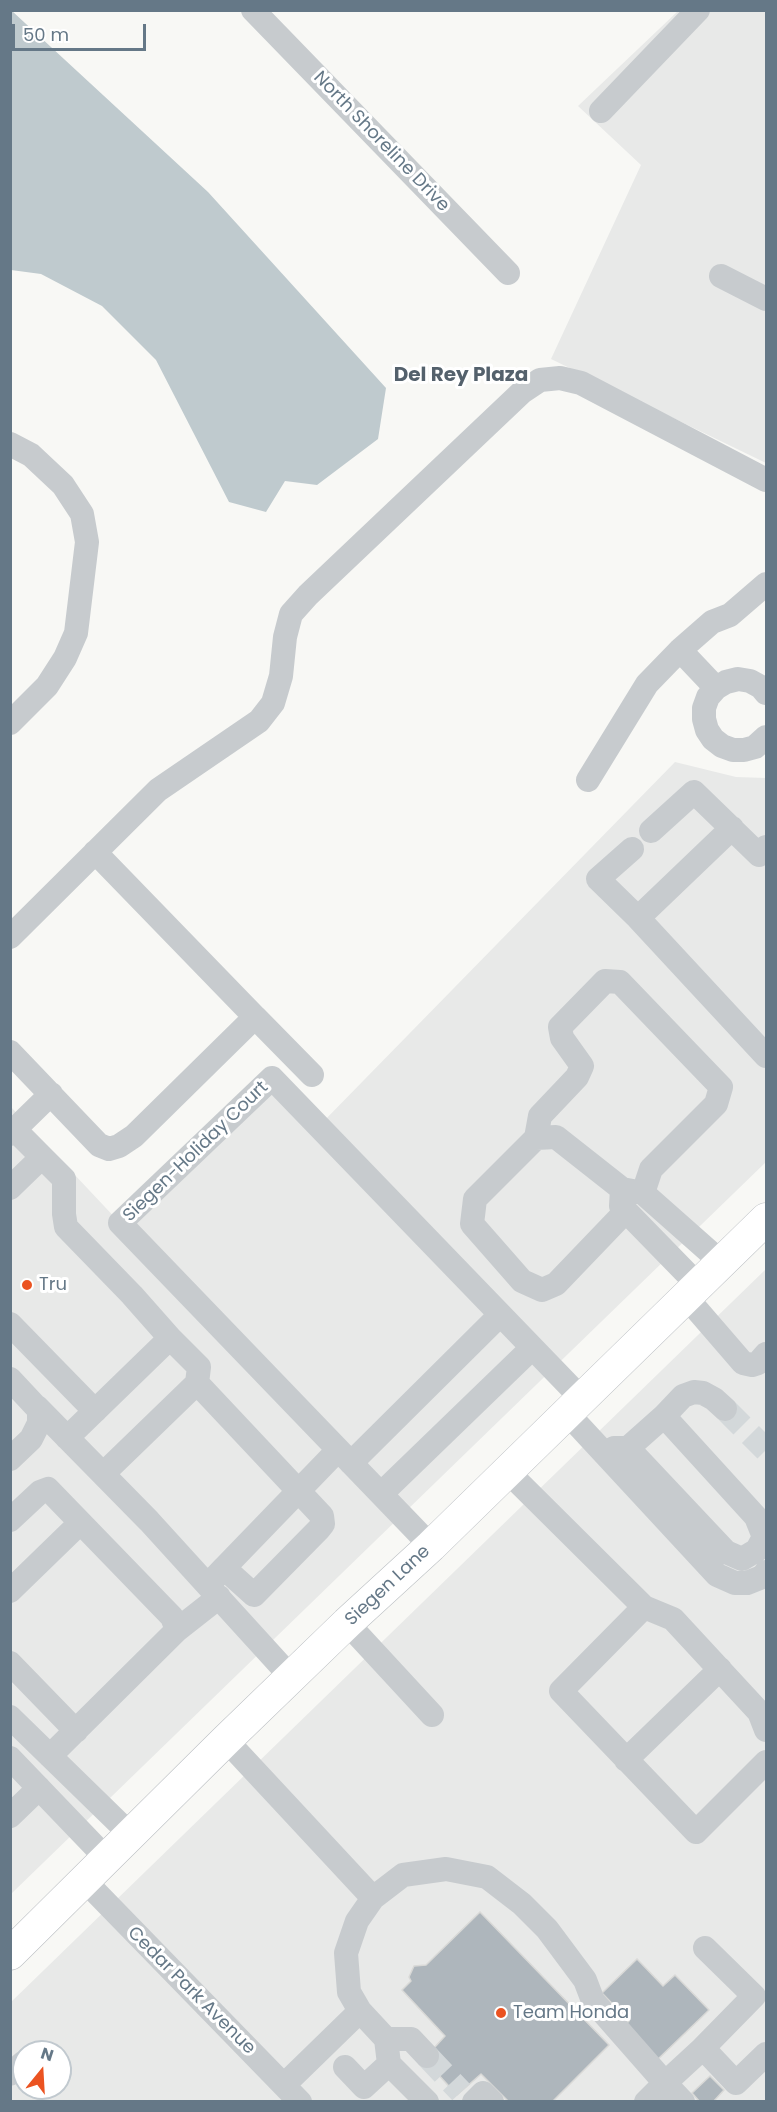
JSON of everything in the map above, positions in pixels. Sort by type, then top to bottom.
[{"type":"main road","name":"Siegen Lane","points":[[10,1954],[291,1677],[431,1546],[721,1262],[764,1226]]},
{"type":"street","name":"North Shoreline Drive","points":[[253,10],[508,273]]},
{"type":"street","points":[[601,111],[698,10]]},
{"type":"street","points":[[721,276],[766,299]]},
{"type":"street","points":[[10,937],[158,790],[259,721],[273,703],[291,614],[316,587],[522,392],[540,380],[560,378],[581,383],[766,480]]},
{"type":"street","points":[[10,444],[31,455],[63,485],[82,514],[87,542],[76,633],[65,658],[47,686],[10,723]]},
{"type":"street","points":[[588,780],[647,684],[680,650],[712,622],[730,615],[766,584]]},
{"type":"street","points":[[680,650],[716,688]]},
{"type":"street","points":[[766,693],[750,681],[738,679],[716,688],[708,697],[704,708],[707,730],[713,740],[722,746],[733,750],[744,750],[755,747],[766,740]]},
{"type":"street","points":[[651,831],[694,792],[764,854]]},
{"type":"street","points":[[638,918],[732,828]]},
{"type":"street","points":[[632,849],[598,879],[638,918],[766,1056]]},
{"type":"street","points":[[95,852],[312,1075]]},
{"type":"street","points":[[605,981],[620,982],[721,1087],[716,1104],[651,1169],[630,1198],[556,1284],[542,1290],[522,1281],[472,1224],[475,1199],[536,1138],[540,1116],[577,1077],[582,1066],[562,1038],[560,1027],[605,981]]},
{"type":"street","points":[[10,1052],[99,1145],[108,1149],[119,1146],[135,1136],[255,1017]]},
{"type":"street","name":"Siegen-Holiday Court","points":[[431,1546],[120,1223],[272,1078],[532,1348],[574,1406],[617,1451]]},
{"type":"street","points":[[51,1094],[13,1132],[64,1179],[66,1227],[199,1367],[196,1383],[103,1474]]},
{"type":"street","points":[[536,1138],[556,1137],[630,1198],[721,1262]]},
{"type":"street","points":[[10,1188],[42,1157]]},
{"type":"street","points":[[630,1198],[743,1363],[752,1365],[758,1363],[766,1354]]},
{"type":"street","points":[[50,1756],[177,1630],[298,1490],[345,1456],[500,1315]]},
{"type":"street","points":[[10,1324],[95,1411]]},
{"type":"street","points":[[67,1438],[170,1338]]},
{"type":"street","points":[[381,1494],[532,1348]]},
{"type":"street","points":[[10,1379],[103,1474],[217,1583],[291,1677]]},
{"type":"street","points":[[196,1383],[298,1490],[321,1516],[322,1524],[254,1595],[217,1583]]},
{"type":"street","points":[[617,1451],[664,1416],[683,1396],[694,1392],[703,1393],[725,1409]]},
{"type":"street","points":[[10,1459],[31,1439],[39,1424],[37,1407]]},
{"type":"street","points":[[617,1451],[726,1552],[742,1559],[757,1550],[764,1537],[764,1529],[756,1517],[664,1416]]},
{"type":"street","points":[[617,1451],[717,1575],[735,1583],[747,1583],[762,1577],[766,1572]]},
{"type":"street","points":[[507,1471],[644,1607],[673,1619],[759,1712],[766,1730]]},
{"type":"street","points":[[10,1520],[40,1492],[48,1489],[172,1617],[177,1630]]},
{"type":"street","points":[[10,1591],[81,1523]]},
{"type":"street","points":[[644,1607],[561,1691],[696,1832],[766,1762]]},
{"type":"street","points":[[347,1623],[432,1715]]},
{"type":"street","points":[[10,1663],[76,1731]]},
{"type":"street","points":[[627,1760],[720,1669]]},
{"type":"street","points":[[10,1717],[130,1834]]},
{"type":"street","points":[[226,1740],[373,1898]]},
{"type":"street","points":[[10,1758],[106,1858]]},
{"type":"street","points":[[12,1813],[39,1788]]},
{"type":"street","points":[[345,2067],[371,2094],[389,2064],[386,2038],[360,2011],[349,1992],[346,1953],[357,1921],[373,1898],[403,1875],[446,1869],[487,1877],[522,1904],[547,1929],[585,1980],[593,2001],[683,2102]]},
{"type":"street","name":"Cedar Park Avenue","points":[[84,1880],[292,2093]]},
{"type":"street","points":[[646,2102],[754,1996],[705,1948]]},
{"type":"street","points":[[292,2093],[360,2011]]},
{"type":"street","points":[[386,2038],[411,2039],[427,2056]]},
{"type":"street","points":[[703,2048],[736,2083],[766,2054]]},
{"type":"street","points":[[389,2064],[427,2102]]},
{"type":"street","points":[[469,2098],[483,2093],[492,2102]]},
{"type":"shaded area","points":[[12,11],[208,192],[386,388],[378,439],[317,485],[285,481],[266,512],[229,502],[156,360],[102,306],[41,274],[11,270]]},
{"type":"shaded area","points":[[678,11],[766,11],[766,463],[551,359],[641,165],[578,106]]},
{"type":"shaded area","points":[[675,762],[736,777],[766,778],[766,1162],[11,1894],[11,1107],[120,1223],[272,1078],[319,1126]]},
{"type":"shaded area","points":[[766,1269],[766,2101],[11,2101],[10,2003]]},
{"type":"building","name":"Team Honda","points":[[480,1912],[609,2045],[552,2102],[509,2102],[481,2074],[457,2095],[424,2059],[445,2036],[402,1990],[411,1981],[409,1977],[414,1966],[426,1965]]},
{"type":"building","points":[[637,1959],[663,1986],[675,1975],[709,2010],[656,2061],[623,2027],[629,2021],[602,1993]]},
{"type":"building","points":[[710,2076],[724,2090],[713,2102],[700,2102],[692,2093]]},
{"type":"tunnel","points":[[725,1409],[766,1450]]},
{"type":"tunnel","points":[[427,2056],[461,2092]]},
{"type":"place","name":"Tru","points":[[27,1285]]},
{"type":"place","name":"Team Honda","points":[[501,2013]]},
{"type":"district","name":"Del Rey Plaza","points":[[461,376]]}]
